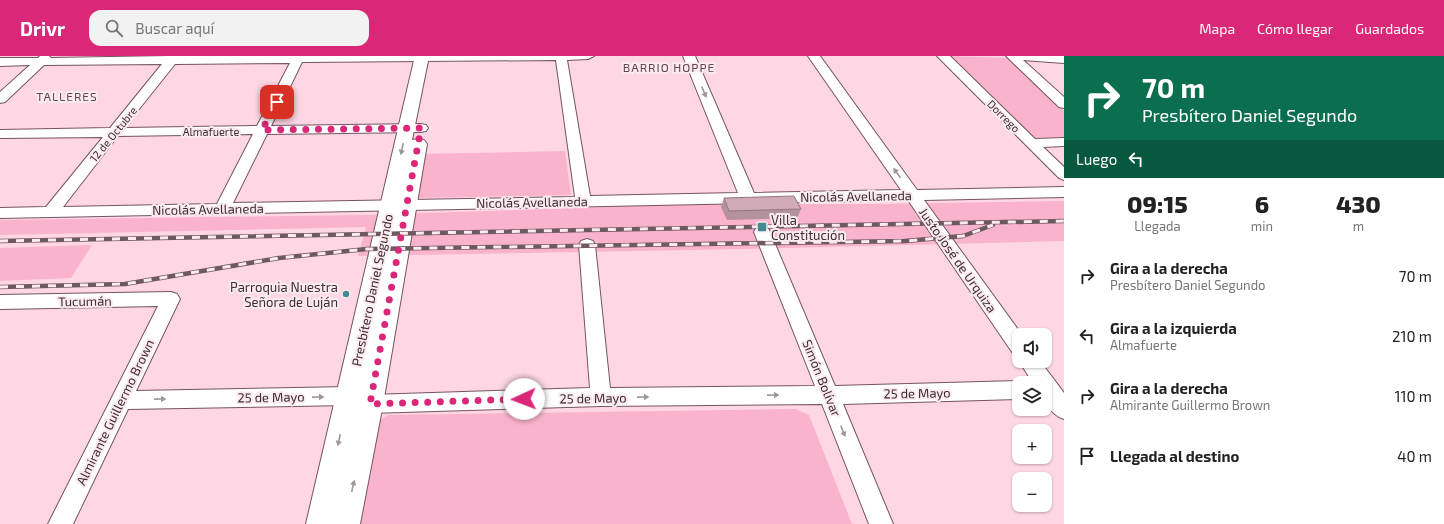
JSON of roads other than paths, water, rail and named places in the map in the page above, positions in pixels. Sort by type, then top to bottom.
[{"type":"main road","name":"Presbítero Daniel Segundo","points":[[321,524],[349,396],[398,205],[428,57]]},
{"type":"main road","name":"Presbítero Daniel Segundo","points":[[345,524],[370,404],[398,205]]},
{"type":"street","points":[[560,56],[583,201]]},
{"type":"street","points":[[0,62],[44,59],[588,56]]},
{"type":"street","points":[[689,56],[748,198]]},
{"type":"street","name":"Justo José de Urquiza","points":[[814,56],[1012,336]]},
{"type":"street","name":"Dorrego","points":[[943,56],[1064,175]]},
{"type":"street","points":[[1012,56],[1061,99]]},
{"type":"street","points":[[1019,56],[1064,59]]},
{"type":"street","points":[[223,208],[299,57]]},
{"type":"street","name":"12 de Octubre","points":[[50,212],[173,58]]},
{"type":"street","points":[[0,99],[44,59]]},
{"type":"street","name":"Almafuerte","points":[[0,134],[414,128]]},
{"type":"street","points":[[1031,143],[1064,142]]},
{"type":"street","name":"Nicolás Avellaneda","points":[[0,213],[1064,192]]},
{"type":"street","name":"Simón Bolívar","points":[[762,232],[881,524]]},
{"type":"street","points":[[587,245],[601,397]]},
{"type":"street","name":"Tucumán","points":[[0,302],[171,300]]},
{"type":"street","name":"Almirante Guillermo Brown","points":[[60,524],[171,300]]},
{"type":"street","points":[[1035,368],[1041,376]]},
{"type":"street","name":"25 de Mayo","points":[[121,400],[349,396],[370,404],[601,397],[829,395],[1012,390]]},
{"type":"street","points":[[1052,390],[1064,410]]},
{"type":"railway","points":[[0,241],[1064,221]]},
{"type":"railway","points":[[0,287],[125,284],[279,258],[367,249],[905,241],[963,236],[993,225]]},
{"type":"place","name":"Villa Constitución","points":[[762,227]]},
{"type":"place","name":"Parroquia Nuestra Señora de Luján","points":[[346,294]]},
{"type":"district","name":"BARRIO HOPPE","points":[[669,67]]},
{"type":"district","name":"TALLERES","points":[[67,96]]}]
